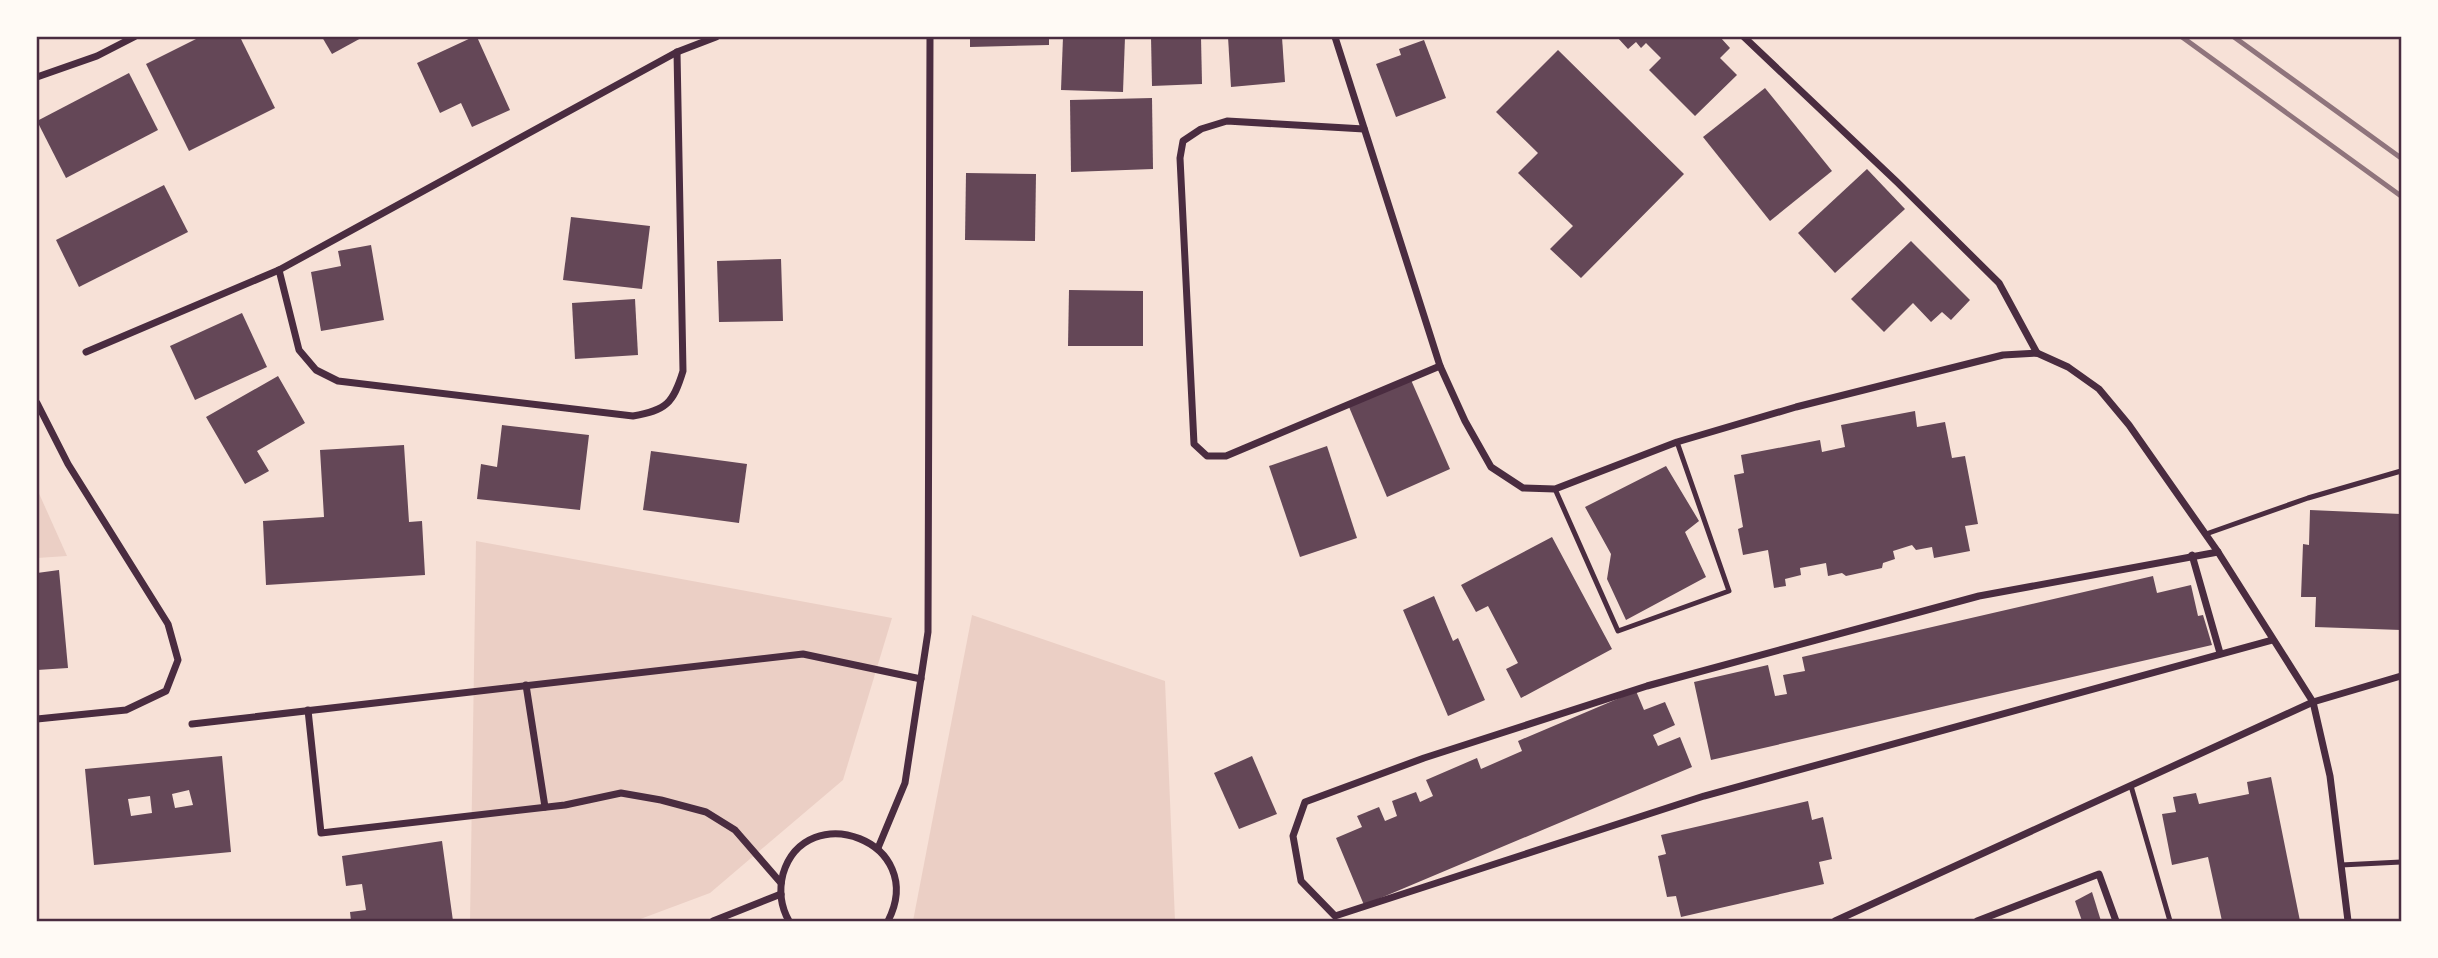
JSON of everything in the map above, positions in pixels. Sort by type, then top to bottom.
[{"type":"street","points":[[37,77],[97,56],[134,37]]},
{"type":"street","points":[[86,352],[279,270],[677,52],[716,37]]},
{"type":"street","points":[[878,848],[905,783],[928,632],[930,37]]},
{"type":"street","points":[[1335,37],[1440,366],[1465,421],[1491,467],[1523,488],[1555,489],[1677,442],[1796,407],[2003,355],[2036,353],[2068,367],[2099,389],[2129,425],[2206,534],[2313,702],[2330,776],[2348,921]]},
{"type":"street","points":[[1744,37],[1999,283],[2036,353]]},
{"type":"street","points":[[279,270],[299,350],[316,370],[338,381],[633,416],[659,411],[676,393],[683,371],[677,52]]},
{"type":"street","points":[[1364,129],[1227,121],[1201,129],[1184,141],[1180,158],[1194,443],[1207,456],[1226,456],[1440,366]]},
{"type":"street","points":[[37,403],[68,464],[167,624],[178,660],[166,691],[126,710],[37,719]]},
{"type":"street","points":[[2218,552],[1979,596],[1647,686],[1424,758],[1305,802],[1293,836],[1301,881],[1335,916],[1704,796],[2272,640]]},
{"type":"street","points":[[2192,555],[2220,653]]},
{"type":"street","points":[[192,724],[803,654],[921,679]]},
{"type":"street","points":[[1835,921],[2313,702],[2401,676]]},
{"type":"street","points":[[526,685],[545,807]]},
{"type":"street","points":[[307,710],[321,833],[545,807],[621,793],[706,812],[735,830],[781,883]]},
{"type":"street","points":[[789,921],[781,894],[784,872],[796,852],[804,845],[824,835],[836,833],[858,837],[878,848],[891,866],[897,888],[889,921]]},
{"type":"street","points":[[1977,921],[2099,874],[2116,921]]},
{"type":"street","points":[[713,921],[781,894]]},
{"type":"lane","points":[[1555,489],[1618,631],[1729,592],[1677,442]]},
{"type":"lane","points":[[2206,534],[2308,498],[2401,471]]},
{"type":"lane","points":[[2131,786],[2170,921]]},
{"type":"lane","points":[[2341,865],[2401,862]]},
{"type":"shaded area","points":[[37,489],[67,556],[37,558]]},
{"type":"shaded area","points":[[476,541],[892,618],[843,780],[710,893],[635,921],[470,921]]},
{"type":"shaded area","points":[[972,615],[1165,681],[1175,921],[913,921]]},
{"type":"building","points":[[200,37],[240,37],[275,108],[189,151],[146,64]]},
{"type":"building","points":[[322,37],[363,37],[332,54]]},
{"type":"building","points":[[477,37],[510,110],[472,127],[461,103],[440,113],[417,63]]},
{"type":"building","points":[[970,37],[1049,37],[1049,45],[970,47]]},
{"type":"building","points":[[1063,37],[1125,37],[1123,92],[1061,90]]},
{"type":"building","points":[[1151,37],[1201,37],[1202,84],[1152,86]]},
{"type":"building","points":[[1228,37],[1282,37],[1285,82],[1231,87]]},
{"type":"building","points":[[1617,37],[1720,37],[1730,48],[1720,58],[1737,75],[1695,116],[1649,70],[1661,58],[1646,43],[1641,48],[1636,42],[1628,49]]},
{"type":"building","points":[[1424,40],[1446,98],[1396,117],[1376,64],[1401,55],[1399,49]]},
{"type":"building","points":[[1558,50],[1684,174],[1581,278],[1550,249],[1573,226],[1518,173],[1538,153],[1496,112]]},
{"type":"building","points":[[129,73],[158,130],[66,178],[37,121]]},
{"type":"building","points":[[1765,88],[1832,171],[1770,221],[1703,137]]},
{"type":"building","points":[[1152,98],[1153,169],[1071,172],[1070,100]]},
{"type":"building","points":[[1867,169],[1905,209],[1835,273],[1798,233]]},
{"type":"building","points":[[966,173],[1036,174],[1035,241],[965,240]]},
{"type":"building","points":[[164,185],[188,232],[79,287],[56,240]]},
{"type":"building","points":[[571,217],[650,226],[642,289],[563,280]]},
{"type":"building","points":[[1911,241],[1970,300],[1951,320],[1942,312],[1931,322],[1913,303],[1884,332],[1851,299]]},
{"type":"building","points":[[371,245],[384,320],[321,331],[311,272],[341,266],[338,251]]},
{"type":"building","points":[[781,259],[783,321],[719,322],[717,261]]},
{"type":"building","points":[[1069,290],[1143,291],[1143,346],[1068,346]]},
{"type":"building","points":[[635,299],[638,355],[575,359],[572,303]]},
{"type":"building","points":[[242,313],[267,367],[195,400],[170,346]]},
{"type":"building","points":[[278,376],[305,423],[257,451],[269,471],[245,484],[206,417]]},
{"type":"building","points":[[1411,380],[1450,469],[1387,497],[1349,407]]},
{"type":"building","points":[[1915,411],[1917,427],[1945,422],[1952,458],[1965,456],[1978,524],[1965,526],[1970,551],[1934,558],[1932,547],[1916,550],[1912,545],[1893,551],[1895,559],[1883,563],[1882,568],[1846,576],[1842,573],[1828,576],[1826,563],[1800,568],[1801,575],[1785,579],[1786,586],[1774,588],[1768,550],[1743,555],[1738,529],[1743,527],[1734,475],[1744,473],[1741,455],[1820,440],[1822,452],[1845,447],[1841,425]]},
{"type":"building","points":[[502,425],[589,435],[580,510],[477,499],[481,464],[497,467]]},
{"type":"building","points":[[404,445],[409,522],[422,521],[425,575],[266,585],[263,521],[324,517],[320,450]]},
{"type":"building","points":[[1327,446],[1357,538],[1300,557],[1269,466]]},
{"type":"building","points":[[651,451],[747,464],[739,523],[643,510]]},
{"type":"building","points":[[1666,466],[1699,521],[1685,532],[1706,577],[1626,620],[1607,579],[1611,554],[1585,507]]},
{"type":"building","points":[[2310,510],[2401,514],[2401,630],[2315,627],[2316,597],[2301,597],[2303,544],[2309,545]]},
{"type":"building","points":[[1552,537],[1612,649],[1521,698],[1506,669],[1518,663],[1488,606],[1476,612],[1461,585]]},
{"type":"building","points":[[59,570],[68,668],[37,670],[37,573]]},
{"type":"building","points":[[2153,576],[2157,593],[2191,585],[2198,616],[2203,615],[2212,645],[1711,760],[1694,682],[1768,665],[1775,696],[1787,694],[1783,675],[1805,671],[1802,657]]},
{"type":"building","points":[[1434,596],[1453,641],[1458,638],[1485,700],[1448,716],[1403,610]]},
{"type":"building","points":[[1636,691],[1644,710],[1665,702],[1675,725],[1653,735],[1658,746],[1680,737],[1692,767],[1364,905],[1336,838],[1362,827],[1357,816],[1379,807],[1385,821],[1397,816],[1392,801],[1416,792],[1420,802],[1433,796],[1426,780],[1477,758],[1481,769],[1522,751],[1518,741]]},
{"type":"building","points":[[222,756],[231,852],[94,865],[85,769]],"holes":[[[189,790],[193,805],[175,808],[172,794]],[[150,796],[152,813],[131,816],[128,799]]]},
{"type":"building","points":[[1252,756],[1277,814],[1239,829],[1214,773]]},
{"type":"building","points":[[2271,777],[2300,921],[2222,921],[2208,857],[2172,865],[2162,814],[2176,812],[2173,797],[2196,793],[2199,804],[2249,794],[2247,782]]},
{"type":"building","points":[[1808,801],[1812,820],[1823,817],[1832,859],[1819,862],[1824,884],[1681,917],[1676,896],[1667,897],[1658,856],[1666,854],[1661,835]]},
{"type":"building","points":[[442,841],[453,921],[351,921],[350,912],[366,910],[362,884],[346,886],[342,856]]},
{"type":"building","points":[[2092,892],[2101,921],[2082,921],[2075,901]]},
{"type":"railway","points":[[2182,37],[2401,196]]},
{"type":"railway","points":[[2234,37],[2401,158]]}]
